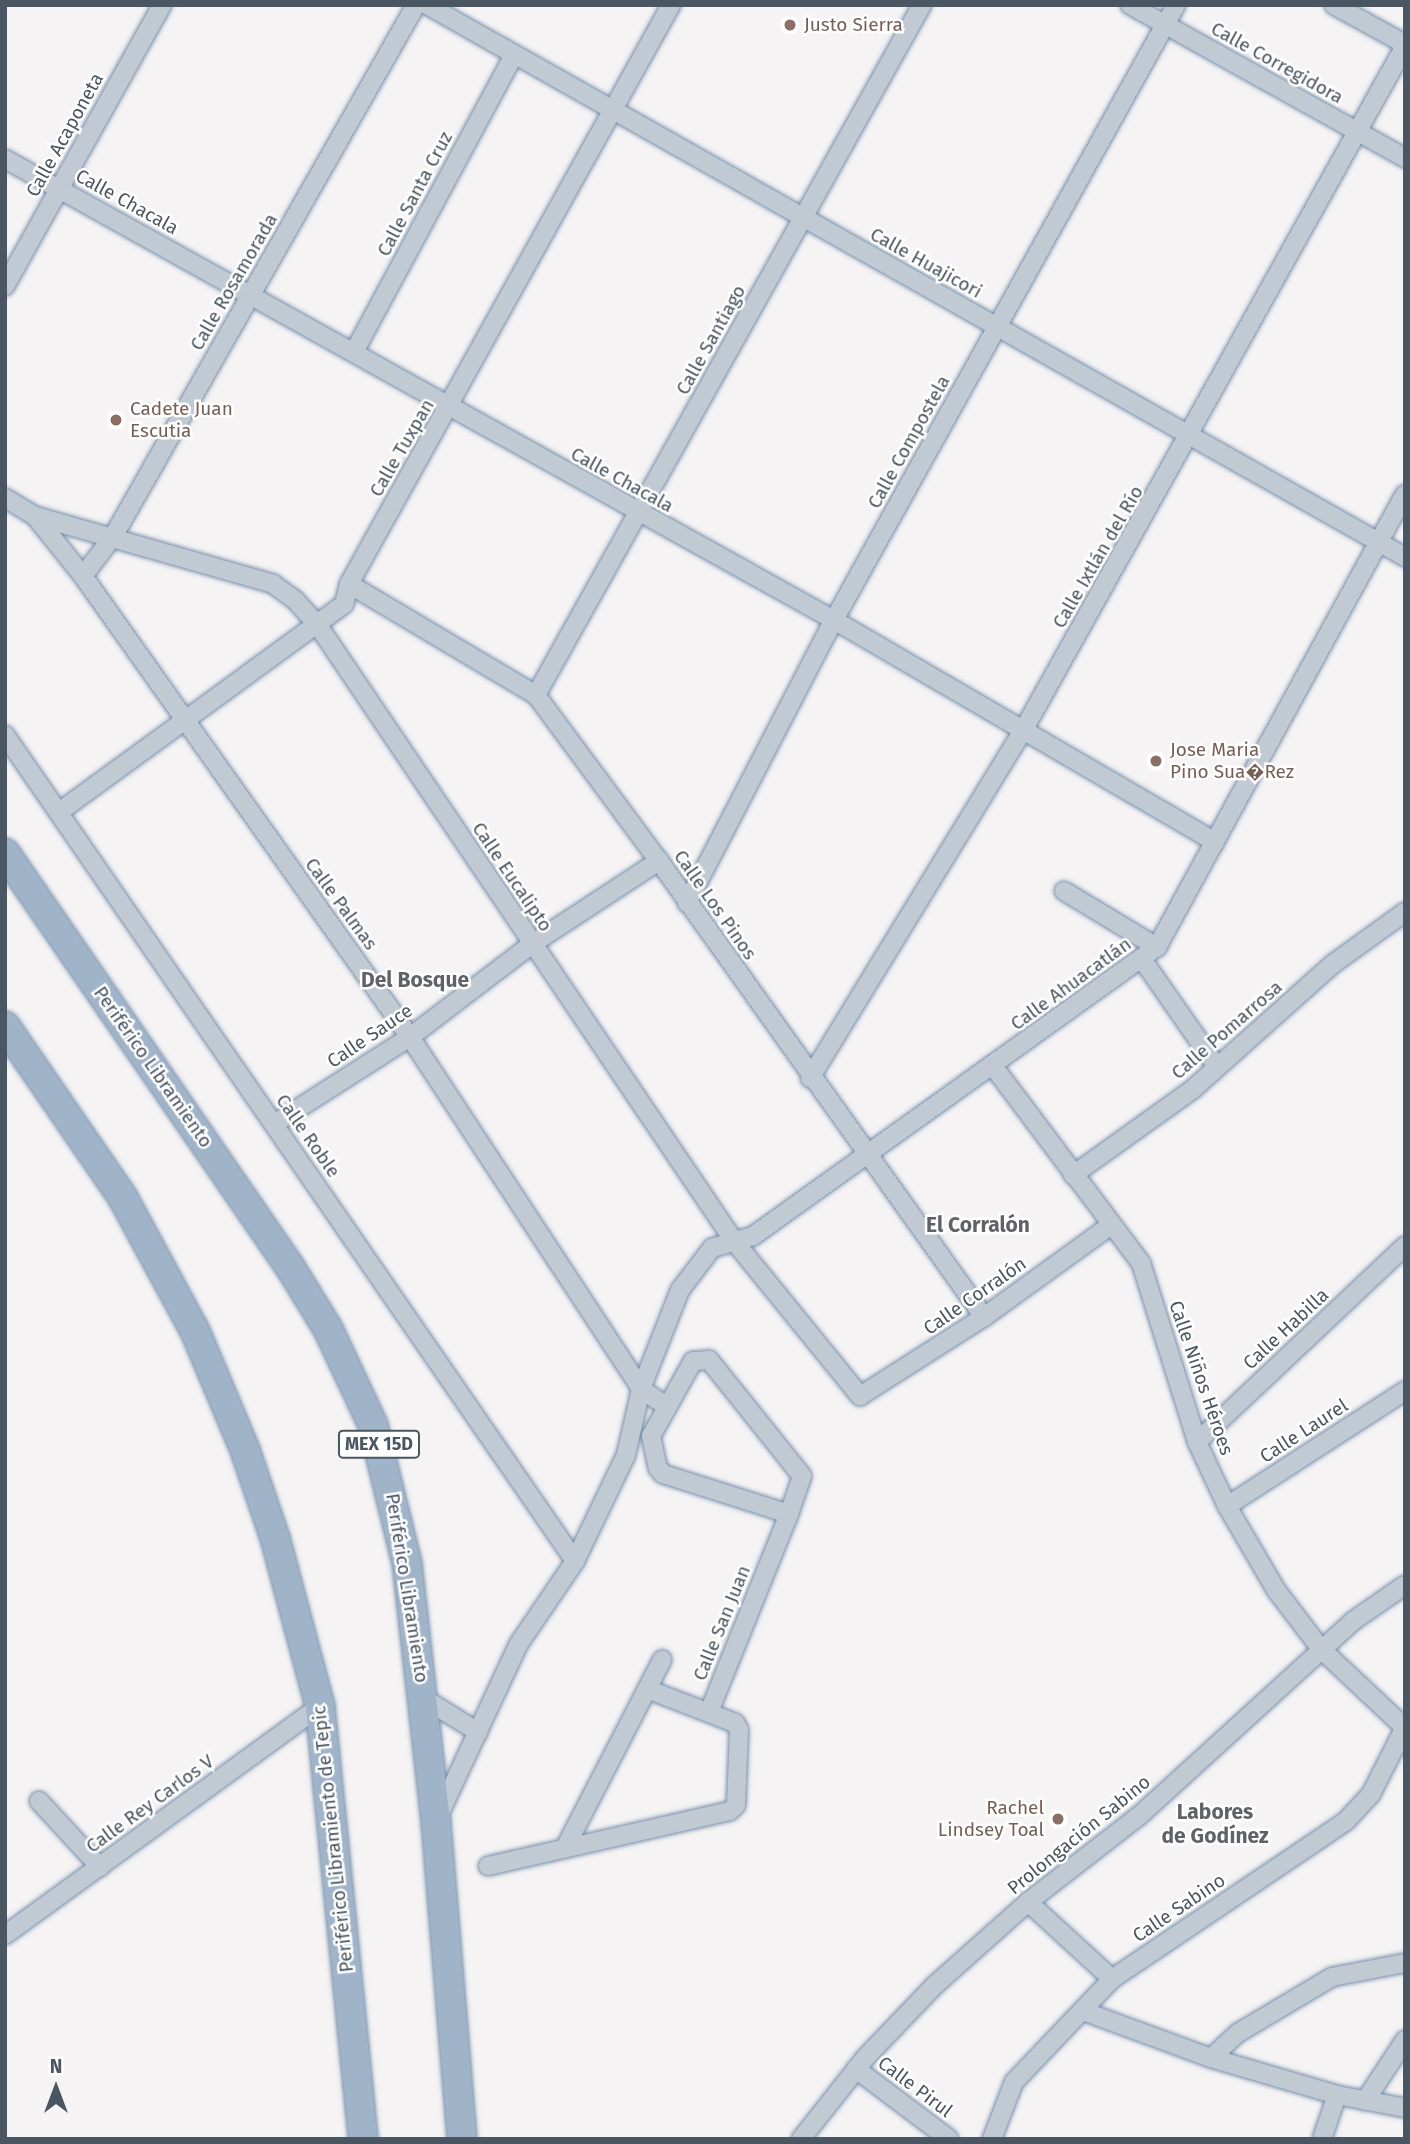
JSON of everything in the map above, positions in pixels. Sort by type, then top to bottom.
[{"type":"highway","name":"Periférico Libramiento","points":[[5,853],[290,1267],[334,1341],[373,1424],[388,1471],[407,1563],[436,1822],[462,2139]]},
{"type":"highway","name":"Periférico Libramiento de Tepic","points":[[5,1026],[123,1198],[195,1331],[245,1450],[271,1525],[320,1706],[363,2139]]},
{"type":"street","name":"Calle Acaponeta","points":[[5,286],[162,5]]},
{"type":"street","name":"Calle Rosamorada","points":[[83,576],[114,535],[416,5]]},
{"type":"street","name":"Calle Huajicori","points":[[427,5],[1405,556]]},
{"type":"street","name":"Calle Tuxpan","points":[[59,812],[344,604],[349,584],[450,407],[671,5]]},
{"type":"street","name":"Calle Santiago","points":[[536,695],[922,5]]},
{"type":"street","name":"Calle Corregidora","points":[[1130,5],[1405,158]]},
{"type":"street","name":"Calle Compostela","points":[[687,903],[834,620],[1176,5]]},
{"type":"street","points":[[1335,5],[1405,45]]},
{"type":"street","name":"Calle Ixtlán del Río","points":[[810,1078],[1024,729],[1191,436],[1405,45]]},
{"type":"street","name":"Calle Santa Cruz","points":[[354,352],[514,55]]},
{"type":"street","name":"Calle Chacala","points":[[5,159],[354,352],[638,514],[834,620],[1215,842]]},
{"type":"street","name":"Calle Ahuacatlán","points":[[436,1822],[518,1645],[575,1561],[626,1455],[641,1389],[680,1290],[712,1248],[753,1236],[1157,947],[1405,494]]},
{"type":"street","name":"Calle Palmas","points":[[5,498],[35,516],[83,576],[410,1037],[641,1389]]},
{"type":"street","name":"Calle Eucalipto","points":[[35,516],[114,535],[273,584],[317,624],[734,1241],[860,1396]]},
{"type":"street","name":"Calle Los Pinos","points":[[349,584],[536,695],[659,861],[810,1078],[868,1153],[984,1317]]},
{"type":"street","name":"Calle Roble","points":[[5,735],[575,1561]]},
{"type":"street","name":"Calle Sauce","points":[[274,1124],[410,1037],[532,944],[659,861]]},
{"type":"street","points":[[1064,891],[1157,947]]},
{"type":"street","name":"Calle Pomarrosa","points":[[1073,1175],[1217,1067],[1333,964],[1405,912]]},
{"type":"street","points":[[1142,959],[1217,1067]]},
{"type":"street","name":"Calle Niños Héroes","points":[[993,1066],[1141,1263],[1197,1442],[1227,1506],[1276,1590],[1321,1650],[1405,1728]]},
{"type":"street","name":"Calle Corralón","points":[[860,1396],[984,1317],[1111,1225]]},
{"type":"street","name":"Calle Habilla","points":[[1197,1442],[1405,1246]]},
{"type":"street","name":"Calle San Juan","points":[[488,1866],[730,1811],[736,1805],[739,1730],[734,1723],[709,1712],[802,1476],[709,1360],[693,1361],[666,1406]]},
{"type":"street","points":[[641,1389],[666,1406],[650,1442],[663,1474],[789,1514]]},
{"type":"street","name":"Calle Laurel","points":[[1227,1506],[1405,1391]]},
{"type":"street","name":"Prolongación Sabino","points":[[801,2139],[856,2069],[935,1985],[1028,1902],[1140,1815],[1321,1650],[1405,1586]]},
{"type":"street","points":[[565,1849],[662,1660]]},
{"type":"street","points":[[646,1689],[709,1712]]},
{"type":"street","points":[[423,1698],[478,1732]]},
{"type":"street","name":"Calle Rey Carlos V","points":[[5,1935],[320,1706]]},
{"type":"street","name":"Calle Sabino","points":[[992,2139],[1014,2082],[1112,1979],[1346,1821],[1371,1794],[1405,1728]]},
{"type":"street","points":[[39,1801],[100,1867]]},
{"type":"street","points":[[1028,1902],[1112,1979]]},
{"type":"street","points":[[1212,2058],[1238,2033],[1332,1977],[1405,1963]]},
{"type":"street","points":[[1083,2011],[1212,2058],[1337,2095],[1405,2108]]},
{"type":"street","points":[[1365,2101],[1405,2040]]},
{"type":"street","name":"Calle Pirul","points":[[856,2069],[949,2139]]},
{"type":"street","points":[[1322,2139],[1337,2095]]},
{"type":"place","name":"Justo Sierra","points":[[790,25]]},
{"type":"place","name":"Cadete Juan Escutia","points":[[116,420]]},
{"type":"place","name":"Jose Maria Pino Sua�Rez","points":[[1156,761]]},
{"type":"place","name":"Rachel Lindsey Toal","points":[[1058,1819]]},
{"type":"district","name":"Del Bosque","points":[[415,980]]},
{"type":"district","name":"El Corralón","points":[[978,1225]]},
{"type":"district","name":"Labores de Godínez","points":[[1215,1824]]}]
